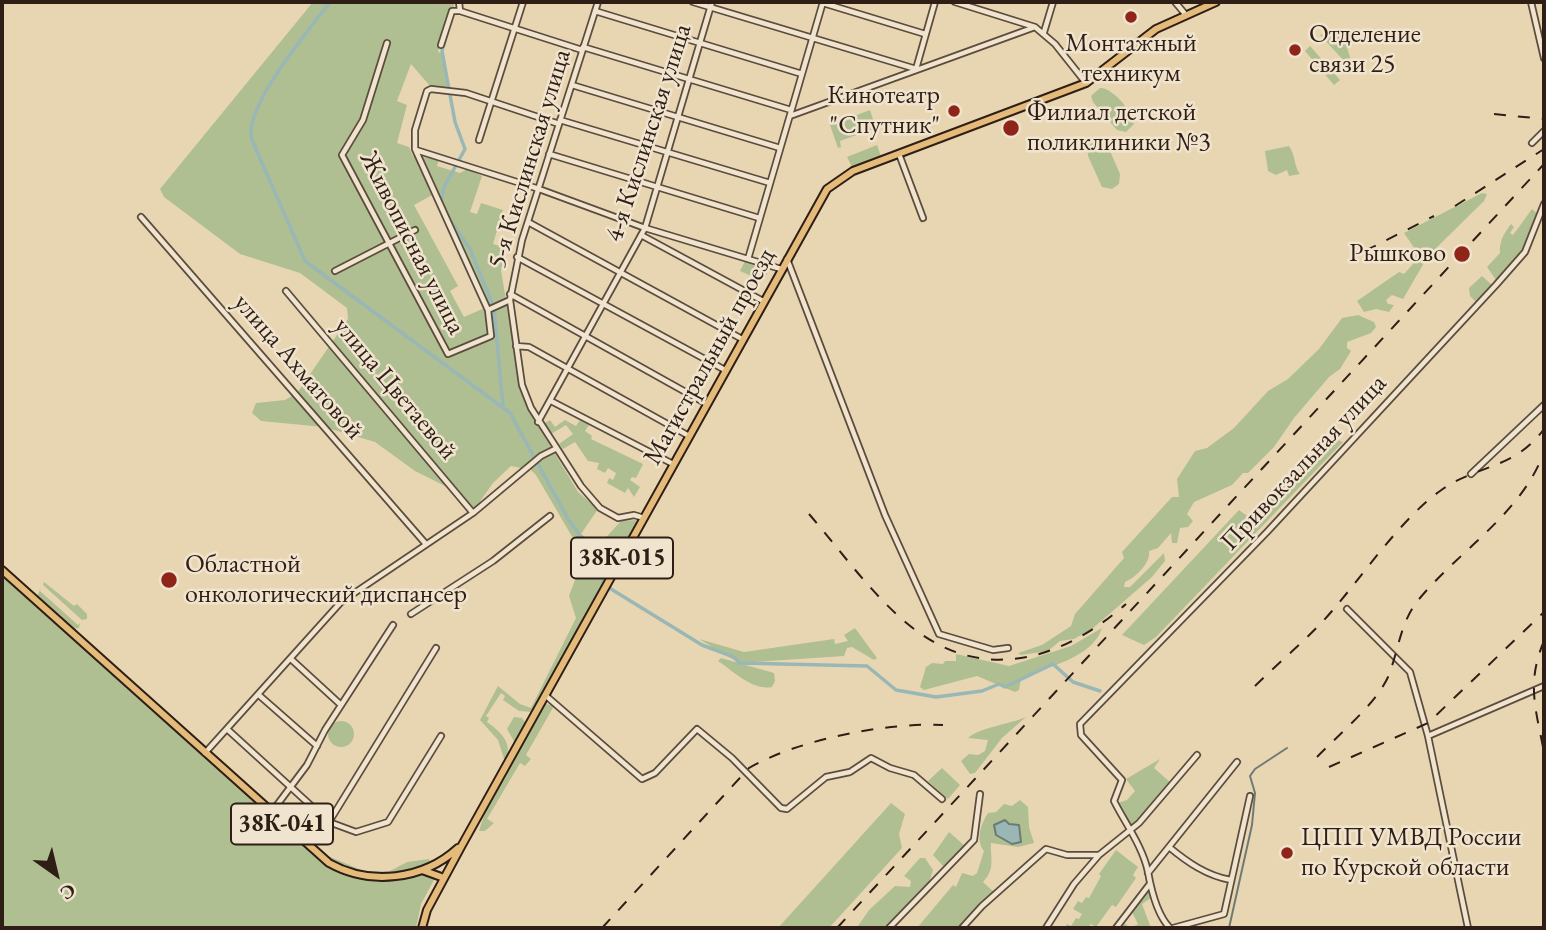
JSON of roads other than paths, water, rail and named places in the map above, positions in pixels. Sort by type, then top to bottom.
[{"type":"main road","name":"Магистральный проезд","points":[[422,928],[427,910],[462,845],[645,518],[811,213],[831,184],[853,171],[1086,83],[1156,29],[1216,2]]},
{"type":"main road","name":"38К-041","points":[[2,570],[321,858],[348,873],[384,878],[420,870],[462,845]]},
{"type":"main road","points":[[432,864],[450,867]]},
{"type":"main road","points":[[420,870],[444,878]]},
{"type":"street","points":[[459,2],[460,10]]},
{"type":"street","points":[[479,140],[523,2]]},
{"type":"street","name":"5-я Кислинская улица","points":[[598,2],[517,257],[510,297],[522,385],[538,422],[584,489],[608,514],[618,518],[634,515],[645,518]]},
{"type":"street","points":[[693,2],[711,4],[916,69]]},
{"type":"street","points":[[748,259],[822,2],[926,34]]},
{"type":"street","points":[[916,69],[935,2]]},
{"type":"street","points":[[955,2],[1035,27],[1044,33],[1086,83]]},
{"type":"street","points":[[1044,33],[1053,2]]},
{"type":"street","points":[[1175,2],[1186,15]]},
{"type":"street","points":[[1531,2],[1544,58]]},
{"type":"street","name":"4-я Кислинская улица","points":[[538,422],[645,228],[711,4]]},
{"type":"street","points":[[441,45],[452,11],[460,10],[515,29],[791,110]]},
{"type":"street","points":[[595,11],[802,74]]},
{"type":"street","points":[[789,117],[1035,27]]},
{"type":"street","name":"Живописная улица","points":[[387,43],[363,120],[342,155],[447,354],[491,336],[488,310]]},
{"type":"street","points":[[572,85],[780,148]]},
{"type":"street","points":[[707,404],[510,297],[488,310],[415,149],[415,130],[427,91],[431,89],[466,93],[770,183]]},
{"type":"street","points":[[1532,143],[1544,131]]},
{"type":"street","points":[[415,149],[540,188],[645,228],[781,269]]},
{"type":"street","points":[[549,154],[759,218]]},
{"type":"street","points":[[899,154],[923,218]]},
{"type":"street","name":"Привокзальная улица","points":[[1130,831],[1114,801],[1121,778],[1081,735],[1079,728],[1083,720],[1267,532],[1496,285],[1525,252],[1544,204]]},
{"type":"street","name":"улица Ахматовой","points":[[141,217],[425,543]]},
{"type":"street","points":[[528,222],[742,339]]},
{"type":"street","points":[[335,271],[415,230]]},
{"type":"street","points":[[641,235],[763,301]]},
{"type":"street","points":[[517,257],[725,370]]},
{"type":"street","points":[[787,258],[886,515],[939,634],[993,650],[1008,648]]},
{"type":"street","name":"улица Цветаевой","points":[[286,290],[473,513]]},
{"type":"street","points":[[516,346],[529,347],[690,436]]},
{"type":"street","points":[[551,401],[673,464]]},
{"type":"street","points":[[1471,474],[1544,405]]},
{"type":"street","points":[[204,754],[260,696],[341,602],[473,513],[530,468],[541,456],[556,449]]},
{"type":"street","points":[[411,614],[493,561],[550,516]]},
{"type":"street","points":[[1347,609],[1410,672],[1428,736],[1468,928]]},
{"type":"street","points":[[271,814],[291,788],[393,625]]},
{"type":"street","points":[[329,822],[436,648]]},
{"type":"street","points":[[292,660],[341,705]]},
{"type":"street","points":[[1428,736],[1544,686]]},
{"type":"street","points":[[545,695],[642,779],[655,773],[697,729],[746,771],[781,808],[787,808],[826,778],[850,772],[870,758],[890,768],[914,775],[942,799]]},
{"type":"street","points":[[260,696],[317,746]]},
{"type":"street","points":[[227,729],[329,822],[356,832],[388,822],[442,736]]},
{"type":"street","points":[[1046,928],[1074,884],[1099,855],[1130,831],[1197,755]]},
{"type":"street","points":[[1148,873],[1237,762]]},
{"type":"street","points":[[889,928],[974,839],[980,794]]},
{"type":"street","points":[[1130,831],[1148,873],[1149,885],[1171,928],[1218,916],[1225,912],[1250,796]]},
{"type":"street","points":[[1169,847],[1190,864],[1212,875],[1231,880]]},
{"type":"street","points":[[962,928],[982,905],[1046,849],[1067,855],[1099,855]]},
{"type":"street","points":[[1116,928],[1149,885]]},
{"type":"water","points":[[1005,820],[1009,824],[1019,825],[1021,842],[1012,844],[996,835],[994,825]]},
{"type":"waterway","points":[[330,2],[267,89],[252,126],[252,140],[305,261],[510,413],[568,519],[589,548],[603,581],[611,589],[702,645],[734,657],[739,663],[867,666],[896,690],[936,697],[982,691],[999,684],[1005,687],[1053,664],[1073,682],[1100,691]]},
{"type":"waterway","points":[[441,203],[444,187],[465,149],[455,122],[442,51],[450,22]]},
{"type":"waterway","points":[[449,219],[470,249],[494,308],[503,407]]},
{"type":"waterway","points":[[1229,928],[1252,825],[1255,793],[1250,776],[1255,769],[1287,748]]},
{"type":"railway","points":[[1494,114],[1544,119]]},
{"type":"railway","points":[[1455,206],[1544,149]]},
{"type":"railway","points":[[837,928],[1544,164]]},
{"type":"railway","points":[[1365,251],[1434,216]]},
{"type":"railway","points":[[1255,686],[1323,621],[1397,532],[1425,503],[1454,482],[1508,460],[1544,429]]},
{"type":"railway","points":[[1317,757],[1375,698],[1388,677],[1413,607],[1436,580],[1506,512],[1534,474],[1544,452]]},
{"type":"railway","points":[[809,514],[895,613],[937,644],[965,655],[993,659],[1021,658],[1048,651],[1075,639],[1126,604]]},
{"type":"railway","points":[[1329,767],[1428,723],[1544,612]]},
{"type":"railway","points":[[1544,641],[1535,670],[1534,684],[1544,752]]},
{"type":"railway","points":[[602,928],[749,768],[792,749],[843,735],[896,727],[943,725]]},
{"type":"place","name":"Монтажный техникум","points":[[1131,17]]},
{"type":"place","name":"Отделение связи 25","points":[[1295,50]]},
{"type":"place","name":"Кинотеатр \"Спутник\"","points":[[954,111]]},
{"type":"place","name":"Филиал детской поликлиники №3","points":[[1011,128]]},
{"type":"place","name":"Рышково","points":[[1462,254]]},
{"type":"place","name":"Областной онкологический диспансер","points":[[169,580]]},
{"type":"place","name":"ЦПП УМВД России по Курской области","points":[[1287,853]]}]
